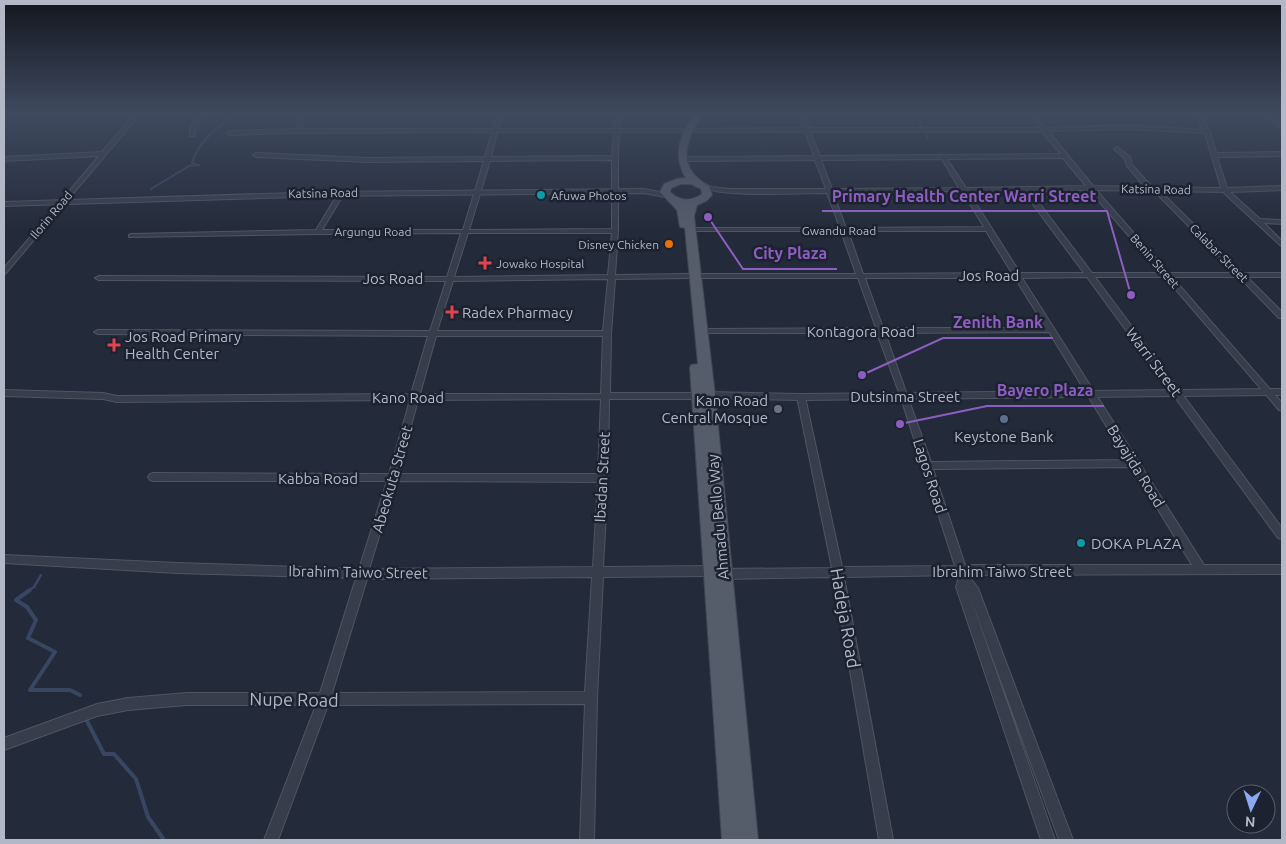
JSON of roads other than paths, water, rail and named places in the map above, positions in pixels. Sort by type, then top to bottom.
[{"type":"main road","points":[[670,191],[678,174],[677,152]]},
{"type":"main road","points":[[684,152],[686,174],[701,192]]},
{"type":"main road","points":[[670,191],[687,181],[701,192]]},
{"type":"main road","points":[[670,191],[682,202],[701,192]]},
{"type":"main road","name":"Ahmadu Bello Way","points":[[670,191],[680,206],[683,215],[700,331],[703,396]]},
{"type":"main road","name":"Ahmadu Bello Way","points":[[701,192],[690,206],[692,276],[717,572],[733,840]]},
{"type":"main road","name":"Ahmadu Bello Way","points":[[717,572],[747,840]]},
{"type":"street","name":"Abeokuta Street","points":[[271,840],[324,700],[392,479],[433,332],[489,152]]},
{"type":"street","name":"Ibadan Street","points":[[587,840],[591,698],[603,478],[607,334],[615,230],[616,152]]},
{"type":"street","name":"Lagos Road","points":[[816,152],[904,395],[963,574],[961,587],[1048,840]]},
{"type":"street","name":"Benin Street","points":[[1062,152],[1282,408]]},
{"type":"street","name":"Calabar Street","points":[[1122,152],[1128,158],[1129,165],[1153,190],[1282,316]]},
{"type":"street","points":[[4,159],[103,154]]},
{"type":"street","name":"Ilorin Road","points":[[5,269],[103,154]]},
{"type":"street","points":[[1282,154],[1214,155],[1225,190],[1282,244]]},
{"type":"street","points":[[256,155],[368,160],[615,158]]},
{"type":"street","points":[[684,159],[1065,156]]},
{"type":"street","name":"Bayajida Road","points":[[944,158],[1201,570]]},
{"type":"street","name":"Katsina Road","points":[[701,192],[711,189],[830,191],[1091,188],[1225,190],[1282,188]]},
{"type":"street","name":"Katsina Road","points":[[701,192],[730,190]]},
{"type":"street","name":"Warri Street","points":[[1026,190],[1282,534]]},
{"type":"street","name":"Katsina Road","points":[[4,204],[342,192],[670,191]]},
{"type":"street","points":[[318,232],[342,192]]},
{"type":"street","points":[[1257,221],[1282,222]]},
{"type":"street","name":"Gwandu Road","points":[[691,230],[987,229]]},
{"type":"street","name":"Argungu Road","points":[[132,236],[318,232],[615,230]]},
{"type":"street","name":"Jos Road","points":[[99,278],[1282,275]]},
{"type":"street","name":"Kontagora Road","points":[[700,331],[1052,330]]},
{"type":"street","points":[[98,332],[607,334]]},
{"type":"street","name":"Dutsinma Street","points":[[703,396],[1091,395],[1282,392]]},
{"type":"street","name":"Kano Road","points":[[4,393],[103,396],[117,399],[703,396]]},
{"type":"street","name":"Hadeja Road","points":[[801,397],[838,572],[886,840]]},
{"type":"street","points":[[927,466],[1134,463]]},
{"type":"street","name":"Kabba Road","points":[[153,477],[603,478]]},
{"type":"street","name":"Ibrahim Taiwo Street","points":[[4,559],[177,568],[363,574],[838,572],[963,574],[1282,570]]},
{"type":"street","points":[[963,574],[973,588],[1066,840]]},
{"type":"street","name":"Nupe Road","points":[[4,744],[97,710],[128,704],[187,699],[591,698]]},
{"type":"waterway","points":[[151,189],[189,166],[199,165],[192,163],[196,152]]},
{"type":"waterway","points":[[28,591],[34,587],[41,575]]},
{"type":"waterway","points":[[30,590],[16,600],[27,607],[36,620],[28,638],[55,652],[30,690],[70,690],[80,695]]},
{"type":"waterway","points":[[87,721],[104,754],[114,754],[136,779],[148,817],[164,840]]},
{"type":"place","name":"Afuwa Photos","points":[[541,195]]},
{"type":"place","name":"City Plaza","points":[[708,217]]},
{"type":"place","name":"Disney Chicken","points":[[669,244]]},
{"type":"place","name":"Jowako Hospital","points":[[485,263]]},
{"type":"place","name":"Primary Health Center Warri Street","points":[[1131,295]]},
{"type":"place","name":"Radex Pharmacy","points":[[452,312]]},
{"type":"place","name":"Jos Road Primary Health Center","points":[[114,345]]},
{"type":"place","name":"Zenith Bank","points":[[862,375]]},
{"type":"place","name":"Kano Road Central Mosque","points":[[778,409]]},
{"type":"place","name":"Keystone Bank","points":[[1004,419]]},
{"type":"place","name":"Bayero Plaza","points":[[900,424]]},
{"type":"place","name":"DOKA PLAZA","points":[[1081,543]]}]
